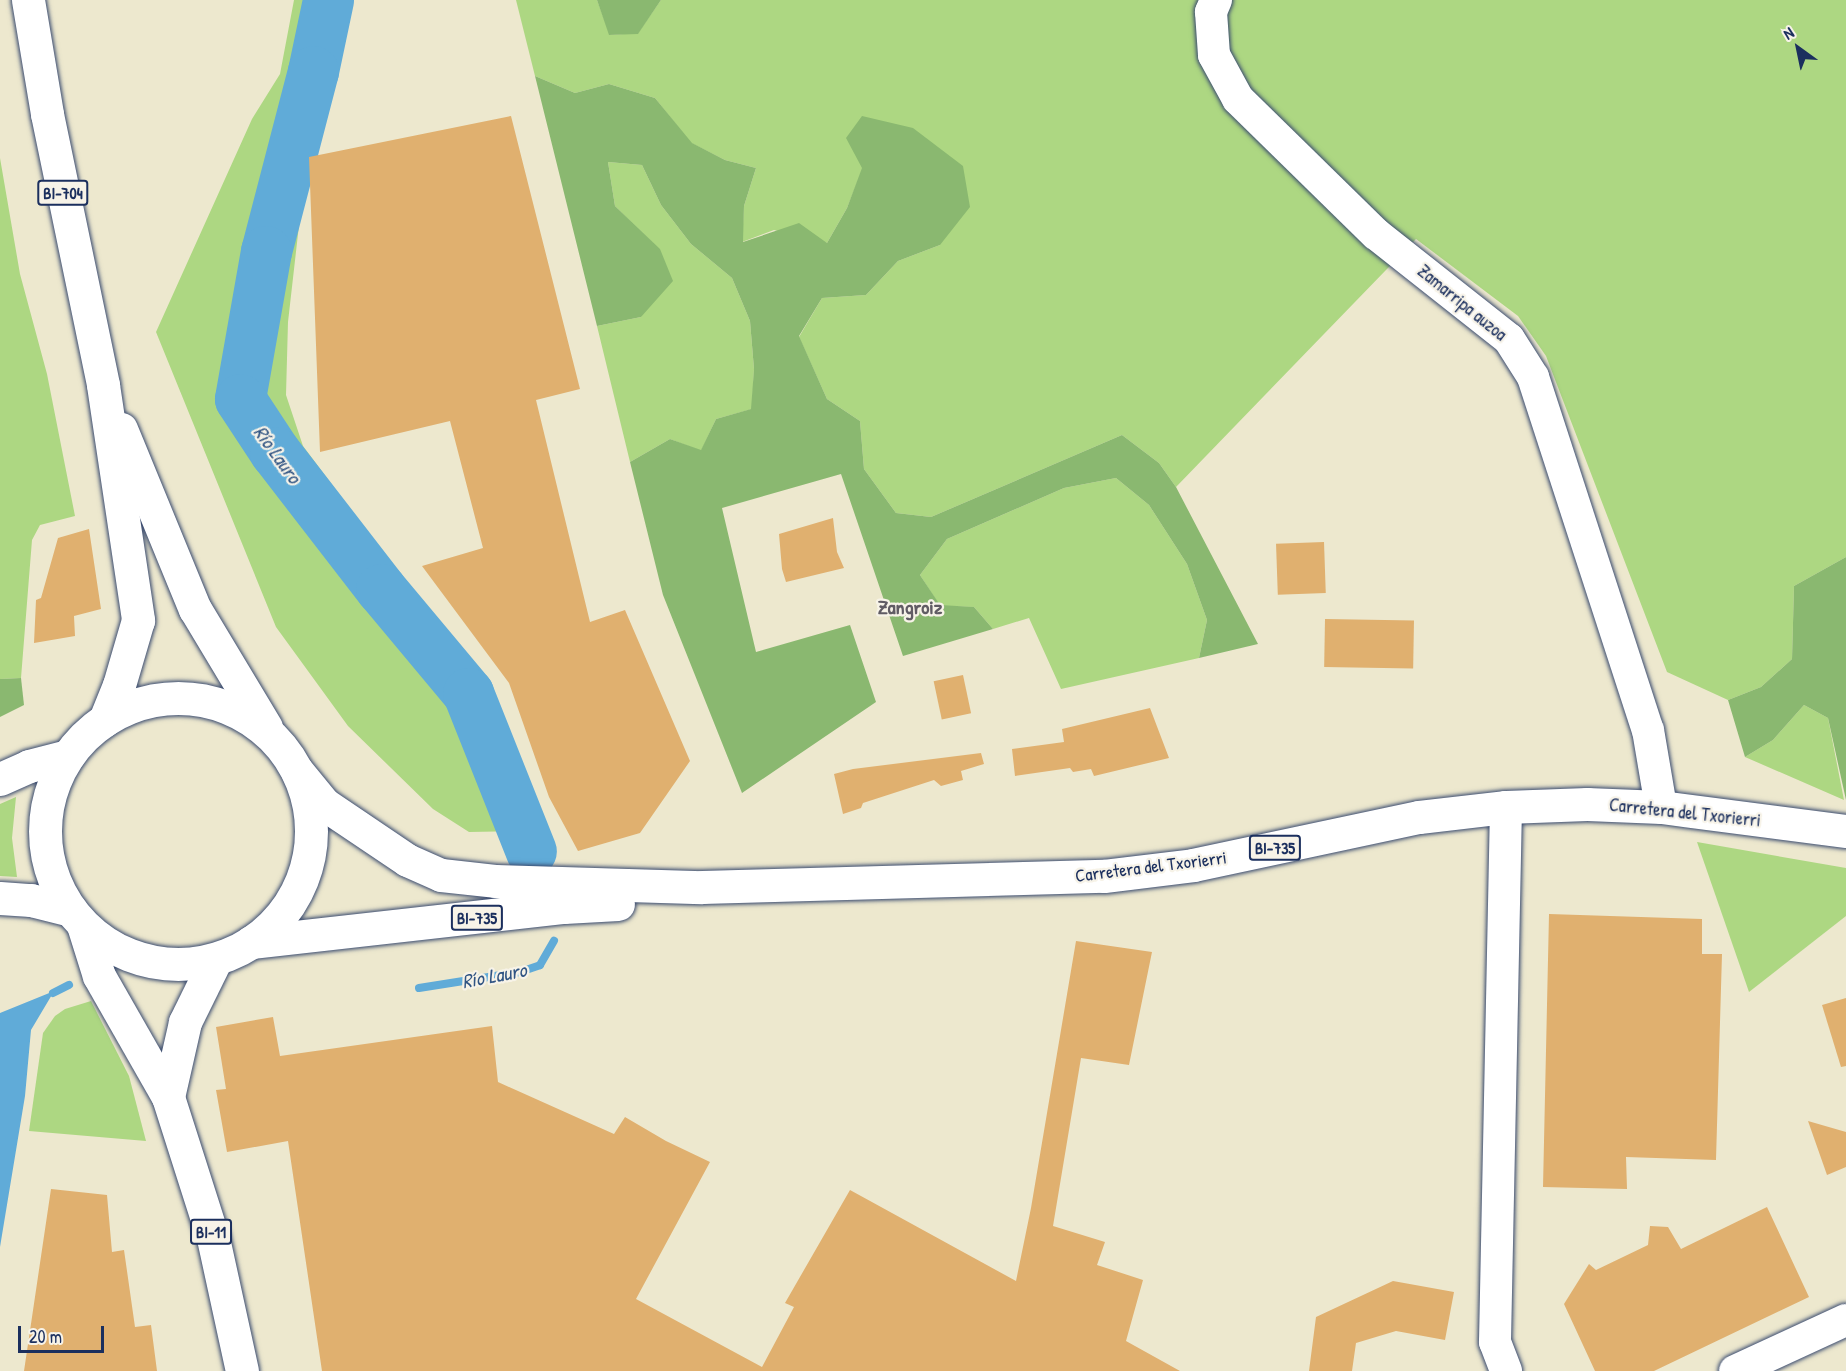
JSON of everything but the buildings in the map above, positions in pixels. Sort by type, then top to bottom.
[{"type":"main road","name":"BI-704","points":[[28,0],[47,114],[103,385],[138,620],[119,685],[105,720]]},
{"type":"main road","name":"BI-704","points":[[103,385],[195,609],[270,734]]},
{"type":"main road","name":"BI-735","points":[[297,771],[310,807],[310,846],[300,884],[280,917],[251,942],[216,959],[180,964],[144,960],[111,946],[77,917],[51,874],[45,833],[50,793],[68,756],[85,736],[105,720],[137,704],[172,698],[207,701],[241,713],[270,734],[324,804],[407,860],[441,874],[484,881],[702,887]]},
{"type":"main road","points":[[0,779],[29,766],[68,756]]},
{"type":"main road","name":"Carretera del Txorierri","points":[[702,887],[1104,876],[1193,865],[1419,817],[1506,807],[1587,804],[1661,807],[1846,831]]},
{"type":"main road","name":"BI-735","points":[[251,942],[564,907],[658,900],[702,887]]},
{"type":"main road","name":"BI-735","points":[[0,898],[31,900],[77,917]]},
{"type":"main road","name":"BI-11","points":[[77,917],[99,976],[168,1097],[213,1238],[242,1371]]},
{"type":"main road","points":[[168,1097],[186,1022],[216,959]]},
{"type":"street","name":"Zamarripa auzoa","points":[[1216,0],[1210,12],[1214,55],[1238,99],[1376,234],[1509,339],[1533,377],[1648,730],[1661,807]]},
{"type":"street","points":[[1506,807],[1495,1342],[1506,1371]]},
{"type":"street","points":[[1736,1371],[1846,1320]]},
{"type":"green space","points":[[294,0],[342,0],[307,155],[288,322],[286,395],[303,446],[490,696],[546,841],[523,831],[469,832],[433,809],[348,726],[276,627],[156,332],[252,119],[280,74]]},
{"type":"green space","points":[[516,0],[597,0],[610,35],[638,33],[661,0],[1846,0],[1846,557],[1794,586],[1792,659],[1761,687],[1728,700],[1667,672],[1546,356],[1518,316],[1416,239],[1176,487],[1159,463],[1122,435],[931,517],[896,513],[864,469],[860,421],[827,399],[799,337],[822,298],[866,295],[898,261],[940,245],[847,138],[863,168],[847,208],[827,243],[774,230],[742,242],[744,206],[756,168],[725,160],[691,143],[655,98],[609,84],[575,93],[535,76]]},
{"type":"green space","points":[[597,0],[661,0],[638,34],[609,35]]},
{"type":"green space","points":[[535,76],[575,93],[609,84],[655,98],[692,143],[725,160],[756,168],[744,206],[743,242],[799,223],[827,243],[847,208],[862,168],[846,138],[862,116],[913,128],[963,166],[970,207],[940,245],[898,261],[866,295],[822,298],[799,336],[827,399],[860,421],[864,469],[896,513],[931,517],[1122,435],[1159,463],[1176,487],[1258,644],[1199,658],[1207,620],[1187,564],[1149,505],[1116,478],[1064,488],[947,539],[920,575],[940,605],[974,607],[993,629],[903,656],[841,474],[722,508],[756,652],[850,625],[876,702],[742,793],[663,595],[630,462],[670,439],[701,450],[716,419],[751,409],[754,369],[750,321],[732,278],[691,244],[661,205],[642,165],[608,162],[615,206],[660,249],[673,281],[641,317],[597,326]]},
{"type":"green space","points":[[0,158],[20,274],[47,374],[75,516],[40,525],[32,540],[21,678],[0,679]]},
{"type":"green space","points":[[608,162],[642,165],[661,205],[691,244],[732,278],[750,321],[754,369],[752,409],[716,419],[701,451],[670,439],[630,462],[597,326],[641,317],[659,249],[615,206]]},
{"type":"green space","points":[[1116,478],[1149,505],[1187,564],[1207,620],[1199,658],[1061,689],[1029,618],[993,629],[974,607],[940,606],[920,575],[947,539],[1064,488]]},
{"type":"green space","points":[[1846,557],[1846,800],[1828,718],[1804,705],[1773,740],[1745,757],[1728,700],[1761,687],[1792,659],[1794,586]]},
{"type":"green space","points":[[21,678],[24,705],[0,717],[0,679]]},
{"type":"green space","points":[[1804,705],[1828,718],[1844,800],[1745,757],[1773,740]]},
{"type":"green space","points":[[16,797],[12,838],[17,877],[0,876],[0,804]]},
{"type":"green space","points":[[1697,842],[1846,868],[1846,916],[1749,992]]},
{"type":"green space","points":[[91,1001],[129,1076],[146,1141],[29,1131],[43,1033],[55,1016],[65,1009]]},
{"type":"water","points":[[69,985],[53,993],[31,1030],[25,1096],[0,1247],[0,1013]]},
{"type":"waterway","name":"Río Lauro","points":[[328,0],[313,71],[266,251],[240,399],[275,452],[381,589],[468,693],[531,851]]},
{"type":"waterway","name":"Río Lauro","points":[[419,988],[520,972],[540,965],[554,941]]},
{"type":"waterway","name":"Río Lauro","points":[[53,993],[69,985]]},
{"type":"district","name":"Zangroiz","points":[[910,606]]}]
